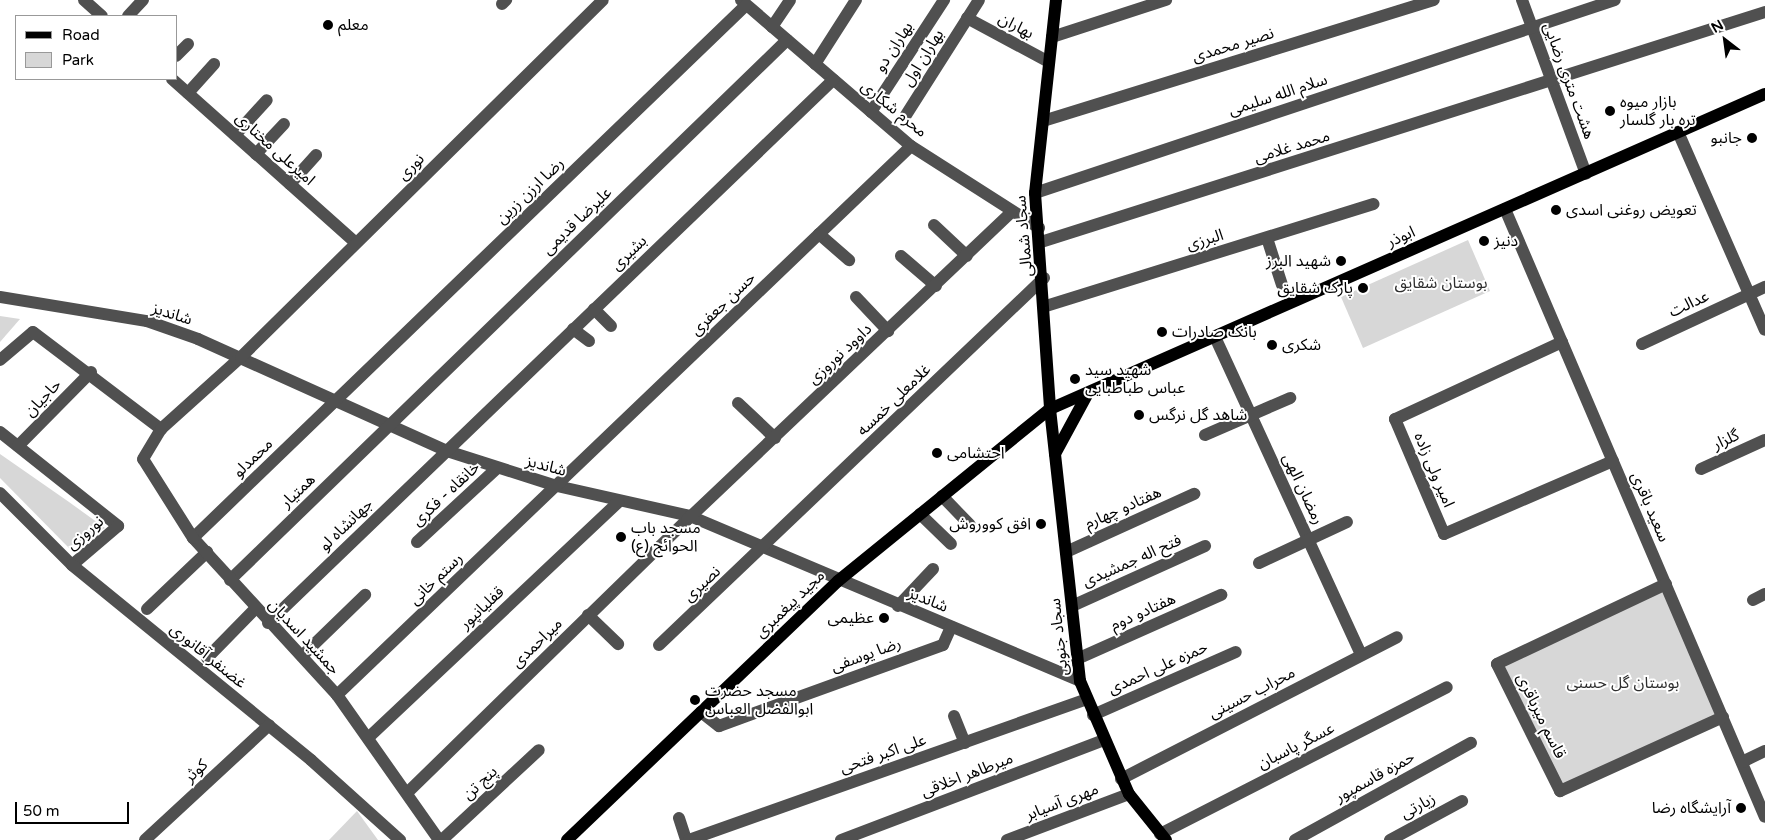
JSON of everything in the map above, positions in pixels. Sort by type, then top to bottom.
[{"type":"main road","name":"سجاد شمالی","points":[[1050,409],[1046,306],[1035,193],[1056,0]]},
{"type":"main road","name":"ابوذر","points":[[1050,409],[1765,94]]},
{"type":"main road","points":[[1055,454],[1088,393]]},
{"type":"main road","name":"سجاد جنوبی","points":[[1050,409],[1080,681],[1121,779],[1129,794],[1163,837]]},
{"type":"main road","name":"مجید پیغمبری","points":[[567,840],[838,581],[1050,409]]},
{"type":"street","points":[[129,15],[143,0]]},
{"type":"street","name":"نوری","points":[[143,459],[161,429],[242,357],[603,0]]},
{"type":"street","points":[[772,27],[790,0]]},
{"type":"street","points":[[815,64],[856,0]]},
{"type":"street","name":"بهاران دو","points":[[871,112],[944,0]]},
{"type":"street","name":"بهاران اول","points":[[906,115],[979,0]]},
{"type":"street","points":[[1052,37],[1166,0]]},
{"type":"street","name":"نصیر محمدی","points":[[1043,121],[1434,0]]},
{"type":"street","name":"هشت متری رضایی","points":[[1522,0],[1586,174]]},
{"type":"street","name":"سلام الله سلیمی","points":[[1035,193],[1615,0]]},
{"type":"street","points":[[92,2],[101,15]]},
{"type":"street","name":"محرم شکاری","points":[[744,2],[911,146],[1012,213],[1039,228]]},
{"type":"street","name":"رضا ارزن زرین","points":[[335,401],[744,2]]},
{"type":"street","name":"محمد غلامی","points":[[1041,242],[1552,82],[1765,12]]},
{"type":"street","name":"بهاران","points":[[968,18],[1049,62]]},
{"type":"street","name":"علیرضا قدیمی","points":[[389,426],[787,40]]},
{"type":"street","points":[[178,54],[188,44]]},
{"type":"street","points":[[188,93],[214,64]]},
{"type":"street","name":"امیرعلی مختاری","points":[[173,80],[356,244]]},
{"type":"street","name":"بشیری","points":[[447,451],[833,80]]},
{"type":"street","points":[[235,135],[267,100]]},
{"type":"street","points":[[256,154],[284,124]]},
{"type":"street","points":[[1678,132],[1765,330]]},
{"type":"street","name":"حسن جعفری","points":[[557,486],[911,146]]},
{"type":"street","points":[[290,184],[316,155]]},
{"type":"street","name":"البرزی","points":[[1046,306],[1374,204]]},
{"type":"street","name":"سعید باقری","points":[[1505,209],[1765,817]]},
{"type":"street","name":"داوود نوروزی","points":[[690,516],[1012,213]]},
{"type":"street","points":[[934,225],[967,256]]},
{"type":"street","points":[[819,234],[849,260]]},
{"type":"street","points":[[1267,238],[1282,284]]},
{"type":"street","points":[[901,256],[936,286]]},
{"type":"street","name":"غلامعلی خمسه","points":[[767,546],[1044,278]]},
{"type":"street","name":"عدالت","points":[[1642,344],[1765,287]]},
{"type":"street","name":"شاندیز","points":[[0,297],[147,321],[242,357],[389,426],[447,451],[496,469],[618,502],[690,516],[767,546],[838,581],[1080,681]]},
{"type":"street","points":[[856,297],[888,331]]},
{"type":"street","points":[[594,309],[612,326]]},
{"type":"street","points":[[573,329],[589,340]]},
{"type":"street","points":[[0,360],[26,333],[33,332],[91,372],[161,429]]},
{"type":"street","name":"رمضان الهی","points":[[1215,337],[1361,655]]},
{"type":"street","name":"امیر ولی زاده","points":[[1562,342],[1395,419],[1444,534],[1613,461]]},
{"type":"street","name":"حاجیان","points":[[18,446],[91,372]]},
{"type":"street","points":[[1205,435],[1290,398]]},
{"type":"street","name":"محمدلو","points":[[194,538],[335,401]]},
{"type":"street","points":[[738,403],[775,438]]},
{"type":"street","name":"همتیار","points":[[230,580],[389,426]]},
{"type":"street","points":[[0,432],[18,446]]},
{"type":"street","name":"گلزار","points":[[1701,469],[1765,440]]},
{"type":"street","name":"نوروزی","points":[[18,446],[118,526],[72,565]]},
{"type":"street","name":"جهانشاه لو","points":[[268,623],[447,451]]},
{"type":"street","name":"جمشید اسدیان","points":[[143,459],[194,538],[255,609],[302,656],[337,695],[441,840]]},
{"type":"street","name":"خانقاه - فکری","points":[[417,542],[496,469]]},
{"type":"street","name":"رستم خانی","points":[[337,695],[557,486]]},
{"type":"street","name":"غضنفر آقانوری","points":[[0,493],[72,565],[269,725],[400,840]]},
{"type":"street","name":"هفتادو چهارم","points":[[1066,552],[1194,494]]},
{"type":"street","points":[[942,496],[970,525]]},
{"type":"street","name":"قفلیانپور","points":[[368,738],[618,502]]},
{"type":"street","points":[[920,514],[951,544]]},
{"type":"street","name":"میراحمدی","points":[[407,793],[690,516]]},
{"type":"street","points":[[1258,563],[1346,522]]},
{"type":"street","name":"نصیری","points":[[659,646],[767,546]]},
{"type":"street","name":"فتح اله جمشیدی","points":[[1072,606],[1205,546]]},
{"type":"street","points":[[147,609],[206,552]]},
{"type":"street","points":[[898,606],[933,569]]},
{"type":"street","name":"قاسم میرباقری","points":[[1666,584],[1497,664],[1560,791],[1723,717]]},
{"type":"street","points":[[1753,600],[1765,594]]},
{"type":"street","name":"هفتادو دوم","points":[[1078,659],[1221,595]]},
{"type":"street","points":[[302,656],[365,596]]},
{"type":"street","points":[[207,658],[255,609]]},
{"type":"street","points":[[588,615],[618,644]]},
{"type":"street","name":"رضا یوسفی","points":[[700,712],[719,726],[943,645],[951,627]]},
{"type":"street","name":"محراب حسینی","points":[[1121,779],[1397,637]]},
{"type":"street","name":"حمزه علی احمدی","points":[[1093,715],[1236,652]]},
{"type":"street","name":"عسگر پاسبان","points":[[1163,837],[1447,687]]},
{"type":"street","name":"علی اکبر فتحی","points":[[688,840],[1087,699]]},
{"type":"street","points":[[954,716],[964,743]]},
{"type":"street","name":"کوثر","points":[[145,840],[269,725]]},
{"type":"street","name":"میرطاهر اخلاقی","points":[[841,840],[1104,740]]},
{"type":"street","name":"حمزه قاسمپور","points":[[1295,840],[1471,743]]},
{"type":"street","name":"پنج تن","points":[[441,840],[539,750]]},
{"type":"street","points":[[1742,762],[1765,751]]},
{"type":"street","name":"مهری آسیابر","points":[[1007,840],[1129,794]]},
{"type":"street","name":"زیارتی","points":[[1390,840],[1462,801]]},
{"type":"street","points":[[679,818],[688,840]]},
{"type":"green space","name":"بوستان شقایق","points":[[1468,240],[1490,291],[1363,348],[1341,297]]},
{"type":"green space","points":[[0,316],[20,319],[0,342]]},
{"type":"green space","points":[[0,454],[105,528],[69,548],[0,478]]},
{"type":"green space","name":"بوستان گل حسنی","points":[[1664,590],[1717,715],[1562,785],[1504,665]]},
{"type":"green space","points":[[357,811],[378,840],[329,840]]},
{"type":"place","name":"معلم","points":[[328,25]]},
{"type":"place","name":"بازار میوه تره بار گلسار","points":[[1610,111]]},
{"type":"place","name":"جانبو","points":[[1752,138]]},
{"type":"place","name":"تعویض روغنی اسدی","points":[[1556,210]]},
{"type":"place","name":"دنیز","points":[[1484,241]]},
{"type":"place","name":"شهید البرز","points":[[1341,261]]},
{"type":"place","name":"پارک شقایق","points":[[1363,288]]},
{"type":"place","name":"بانک صادرات","points":[[1162,332]]},
{"type":"place","name":"شکری","points":[[1272,345]]},
{"type":"place","name":"شهید سید عباس طباطبایی","points":[[1075,379]]},
{"type":"place","name":"شاهد گل نرگس","points":[[1139,415]]},
{"type":"place","name":"احتشامی","points":[[937,453]]},
{"type":"place","name":"افق کووروش","points":[[1041,524]]},
{"type":"place","name":"مسجد باب الحوائج (ع)","points":[[621,537]]},
{"type":"place","name":"عظیمی","points":[[884,618]]},
{"type":"place","name":"مسجد حضرت ابوالفضل العباس","points":[[695,700]]},
{"type":"place","name":"آرایشگاه رضا","points":[[1741,808]]}]
